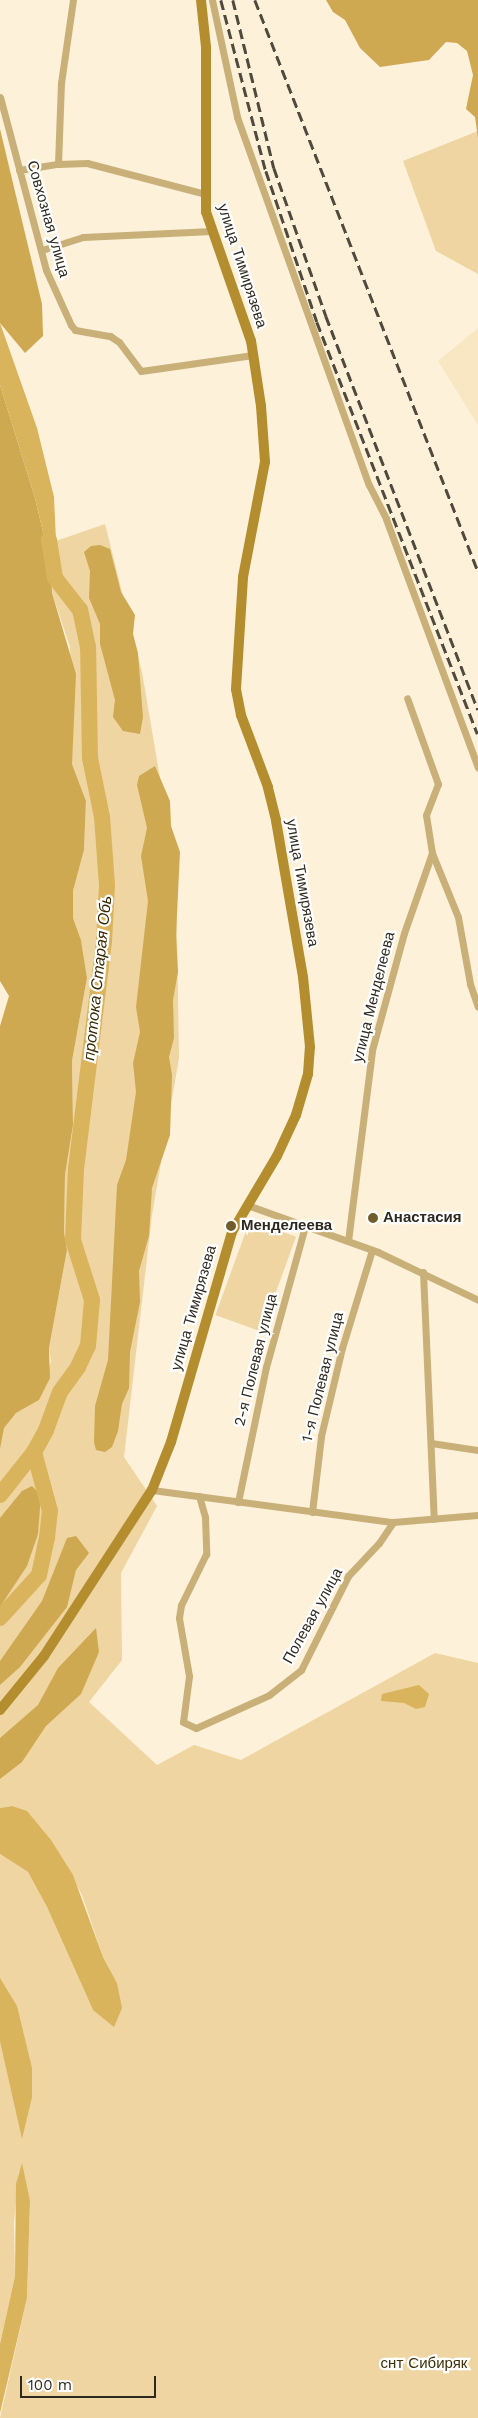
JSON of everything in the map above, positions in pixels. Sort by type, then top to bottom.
[{"type":"street","points":[[58,164],[61,83],[73,0]]},
{"type":"street","name":"улица Тимирязева","points":[[0,1710],[44,1656],[152,1490],[171,1442],[232,1232],[277,1156],[296,1115],[308,1074],[310,1047],[299,947],[276,820],[268,787],[241,715],[236,689],[243,577],[265,462],[261,406],[253,355],[243,314],[212,231],[204,194],[206,56],[201,0]]},
{"type":"street","points":[[212,0],[237,117],[369,485],[386,519],[478,768]]},
{"type":"street","name":"Совхозная улица","points":[[0,97],[46,270],[75,330],[110,336],[119,342],[141,371],[253,355]]},
{"type":"street","points":[[19,170],[58,164],[87,163],[204,194]]},
{"type":"street","points":[[42,250],[83,237],[212,231]]},
{"type":"street","name":"улица Менделеева","points":[[407,698],[438,784],[426,815],[432,853],[458,917],[474,1002],[478,1007]]},
{"type":"street","name":"улица Менделеева","points":[[348,1241],[372,1050],[404,933],[432,853]]},
{"type":"street","points":[[247,1205],[372,1250],[423,1272],[478,1300]]},
{"type":"street","name":"2-я Полевая улица","points":[[238,1502],[266,1367],[305,1226]]},
{"type":"street","name":"1-я Полевая улица","points":[[312,1512],[321,1436],[342,1348],[372,1250]]},
{"type":"street","points":[[423,1272],[434,1519]]},
{"type":"street","points":[[431,1443],[478,1450]]},
{"type":"street","points":[[152,1490],[393,1522],[478,1515]]},
{"type":"street","name":"Полевая улица","points":[[199,1496],[206,1526],[206,1554],[181,1605],[179,1618],[189,1676],[183,1722],[196,1728],[269,1695],[301,1670],[348,1576],[379,1543],[393,1522]]},
{"type":"shaded area","points":[[326,0],[478,0],[478,138],[475,117],[466,109],[473,75],[467,51],[457,43],[446,42],[429,60],[380,67],[360,48],[345,20],[333,12]]},
{"type":"shaded area","points":[[0,129],[42,304],[43,336],[25,353],[0,323]]},
{"type":"shaded area","points":[[0,323],[37,428],[54,497],[56,541],[51,566],[35,498],[0,385]]},
{"type":"shaded area","points":[[478,328],[478,425],[438,361]]},
{"type":"shaded area","points":[[0,385],[35,498],[51,566],[52,593],[76,674],[72,764],[86,801],[84,850],[73,891],[73,918],[81,940],[87,978],[72,1061],[73,1125],[65,1175],[64,1232],[67,1250],[49,1348],[50,1378],[39,1400],[16,1413],[4,1428],[0,1449],[0,1026],[9,996],[0,981]]},
{"type":"shaded area","points":[[100,545],[110,549],[121,592],[135,615],[133,634],[138,653],[143,717],[140,734],[123,731],[113,717],[115,700],[100,644],[100,624],[89,598],[90,571],[84,552],[91,546]]},
{"type":"shaded area","points":[[155,766],[170,801],[171,826],[180,852],[176,935],[178,972],[173,1000],[174,1038],[169,1057],[172,1075],[170,1135],[152,1188],[149,1236],[139,1271],[140,1302],[130,1352],[129,1388],[122,1404],[118,1431],[112,1447],[105,1452],[96,1450],[94,1442],[95,1406],[108,1360],[117,1185],[126,1160],[136,1092],[133,1063],[140,1032],[136,1007],[148,901],[141,856],[147,828],[137,785],[139,776]]},
{"type":"shaded area","points":[[32,1486],[41,1495],[38,1534],[27,1566],[0,1607],[0,1518],[22,1491]]},
{"type":"shaded area","points":[[76,1536],[89,1553],[76,1570],[67,1607],[20,1667],[0,1685],[0,1661],[42,1601],[67,1538]]},
{"type":"shaded area","points":[[96,1628],[99,1652],[81,1694],[46,1726],[22,1762],[0,1779],[0,1738],[38,1705],[58,1668]]},
{"type":"shaded area","points":[[419,1685],[429,1694],[425,1707],[416,1709],[404,1703],[381,1701],[382,1694]]},
{"type":"shaded area","points":[[12,1806],[27,1811],[51,1840],[73,1875],[103,1957],[117,1983],[122,2008],[114,2027],[93,2010],[47,1907],[28,1872],[0,1854],[0,1808]]},
{"type":"shaded area","points":[[0,1978],[17,2006],[32,2068],[32,2097],[22,2139],[0,2041]]},
{"type":"shaded area","points":[[22,2163],[30,2201],[27,2298],[0,2413],[0,2344],[15,2276],[16,2184]]},
{"type":"green space","points":[[478,131],[478,274],[436,251],[403,161]]},
{"type":"green space","name":"снт Сибиряк","points":[[105,524],[142,672],[176,872],[179,1058],[152,1215],[124,1457],[157,1506],[121,1573],[122,1660],[89,1702],[157,1765],[194,1745],[241,1760],[435,1653],[478,1663],[478,2418],[0,2418],[27,2298],[30,2201],[19,2171],[14,2223],[15,2276],[0,2344],[0,1854],[28,1872],[47,1907],[93,2010],[117,1983],[103,1957],[82,1895],[63,1860],[12,1806],[0,1808],[0,1449],[3,1428],[16,1413],[39,1400],[51,1361],[49,1348],[67,1250],[64,1232],[65,1175],[73,1125],[72,1061],[87,978],[81,940],[73,918],[73,891],[84,850],[86,801],[72,764],[70,647],[52,593],[51,566],[56,541]]},
{"type":"green space","points":[[250,1220],[296,1237],[262,1332],[215,1315]]},
{"type":"waterway","name":"протока Старая Обь","points":[[0,1495],[34,1452],[46,1430],[60,1392],[78,1367],[88,1346],[92,1300],[73,1240],[76,1169],[104,941],[107,885],[102,817],[90,758],[88,647],[80,610],[55,578],[49,539]]},
{"type":"waterway","name":"протока Старая Обь","points":[[0,1618],[39,1575],[47,1538],[50,1511],[34,1452]]},
{"type":"railway","points":[[221,0],[266,171],[317,322],[478,734]]},
{"type":"railway","points":[[233,0],[274,168],[326,316],[478,710]]},
{"type":"railway","points":[[255,0],[478,571]]},
{"type":"place","name":"Анастасия","points":[[373,1218]]},
{"type":"place","name":"Менделеева","points":[[231,1226]]}]
